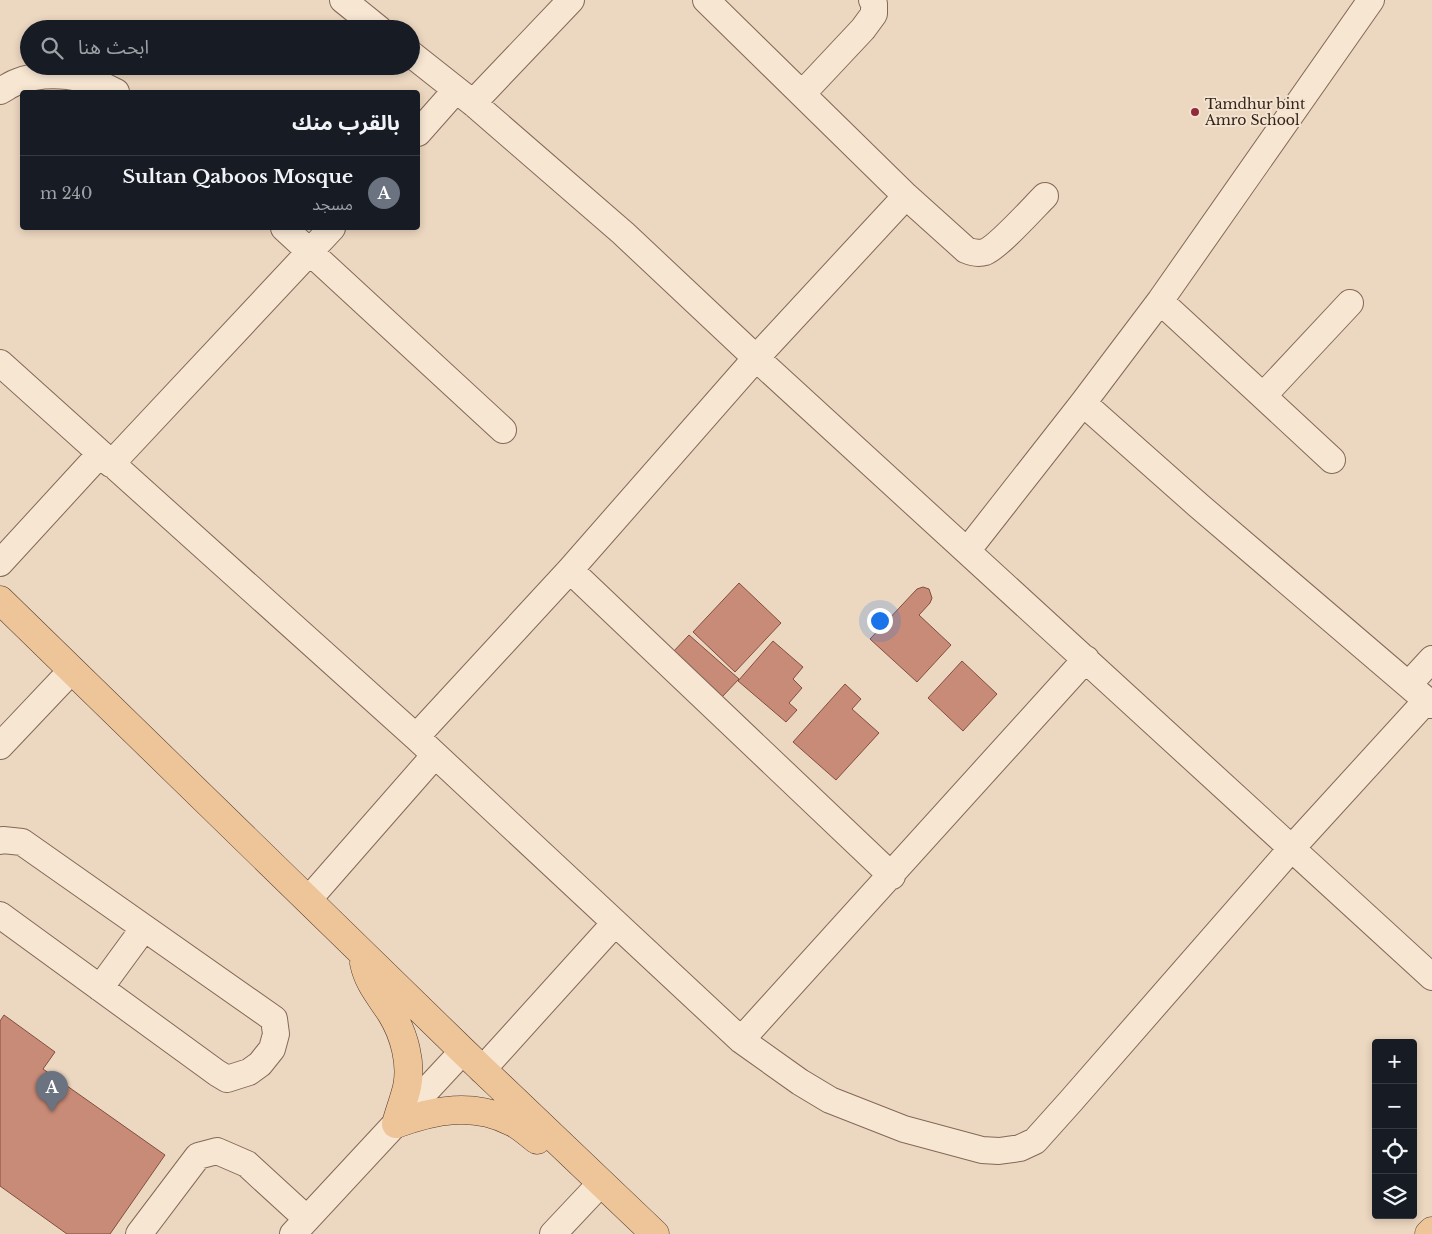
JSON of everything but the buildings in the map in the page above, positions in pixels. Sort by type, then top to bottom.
[{"type":"main road","points":[[0,600],[473,1061],[655,1234]]},
{"type":"main road","points":[[363,954],[367,975],[391,1014],[406,1052],[407,1086],[396,1124]]},
{"type":"main road","points":[[396,1124],[433,1112],[449,1110],[482,1112],[513,1122],[560,1156],[578,1160]]},
{"type":"main road","points":[[1429,1234],[1432,1231]]},
{"type":"street","points":[[343,0],[369,20]]},
{"type":"street","points":[[420,131],[465,97],[571,0]]},
{"type":"street","points":[[706,0],[906,196],[966,250],[976,254],[987,251],[1045,196]]},
{"type":"street","points":[[802,94],[863,29],[874,14],[872,0]]},
{"type":"street","points":[[968,551],[1160,300],[1371,0]]},
{"type":"street","points":[[420,61],[465,97],[623,233],[756,358],[1432,977]]},
{"type":"street","points":[[0,91],[18,81],[44,75],[74,76],[112,90]]},
{"type":"street","points":[[416,737],[570,570],[756,358],[906,196]]},
{"type":"street","points":[[286,230],[504,430]]},
{"type":"street","points":[[0,562],[106,459],[330,230]]},
{"type":"street","points":[[1160,300],[1332,460]]},
{"type":"street","points":[[1264,396],[1350,303]]},
{"type":"street","points":[[0,363],[416,737],[741,1040],[800,1082],[830,1100],[904,1129],[982,1150],[998,1151],[1020,1148],[1035,1140],[1070,1102],[1423,696],[1432,660]]},
{"type":"street","points":[[1083,403],[1198,505],[1423,696]]},
{"type":"street","points":[[570,570],[892,876]]},
{"type":"street","points":[[741,1040],[892,876],[1086,659]]},
{"type":"street","points":[[0,746],[72,670]]},
{"type":"street","points":[[308,900],[435,755]]},
{"type":"street","points":[[0,840],[22,842],[274,1019],[276,1034],[272,1049],[260,1064],[249,1072],[228,1079],[217,1073],[0,916]]},
{"type":"street","points":[[139,1234],[198,1156],[217,1151],[247,1164],[300,1227],[396,1124],[473,1061],[615,923]]},
{"type":"street","points":[[100,988],[144,928]]},
{"type":"street","points":[[553,1234],[601,1183]]},
{"type":"place","name":"Tamdhur bint Amro School","points":[[1195,112]]},
{"type":"place","name":"Sultan Qaboos Mosque","points":[[52,1112]]}]
